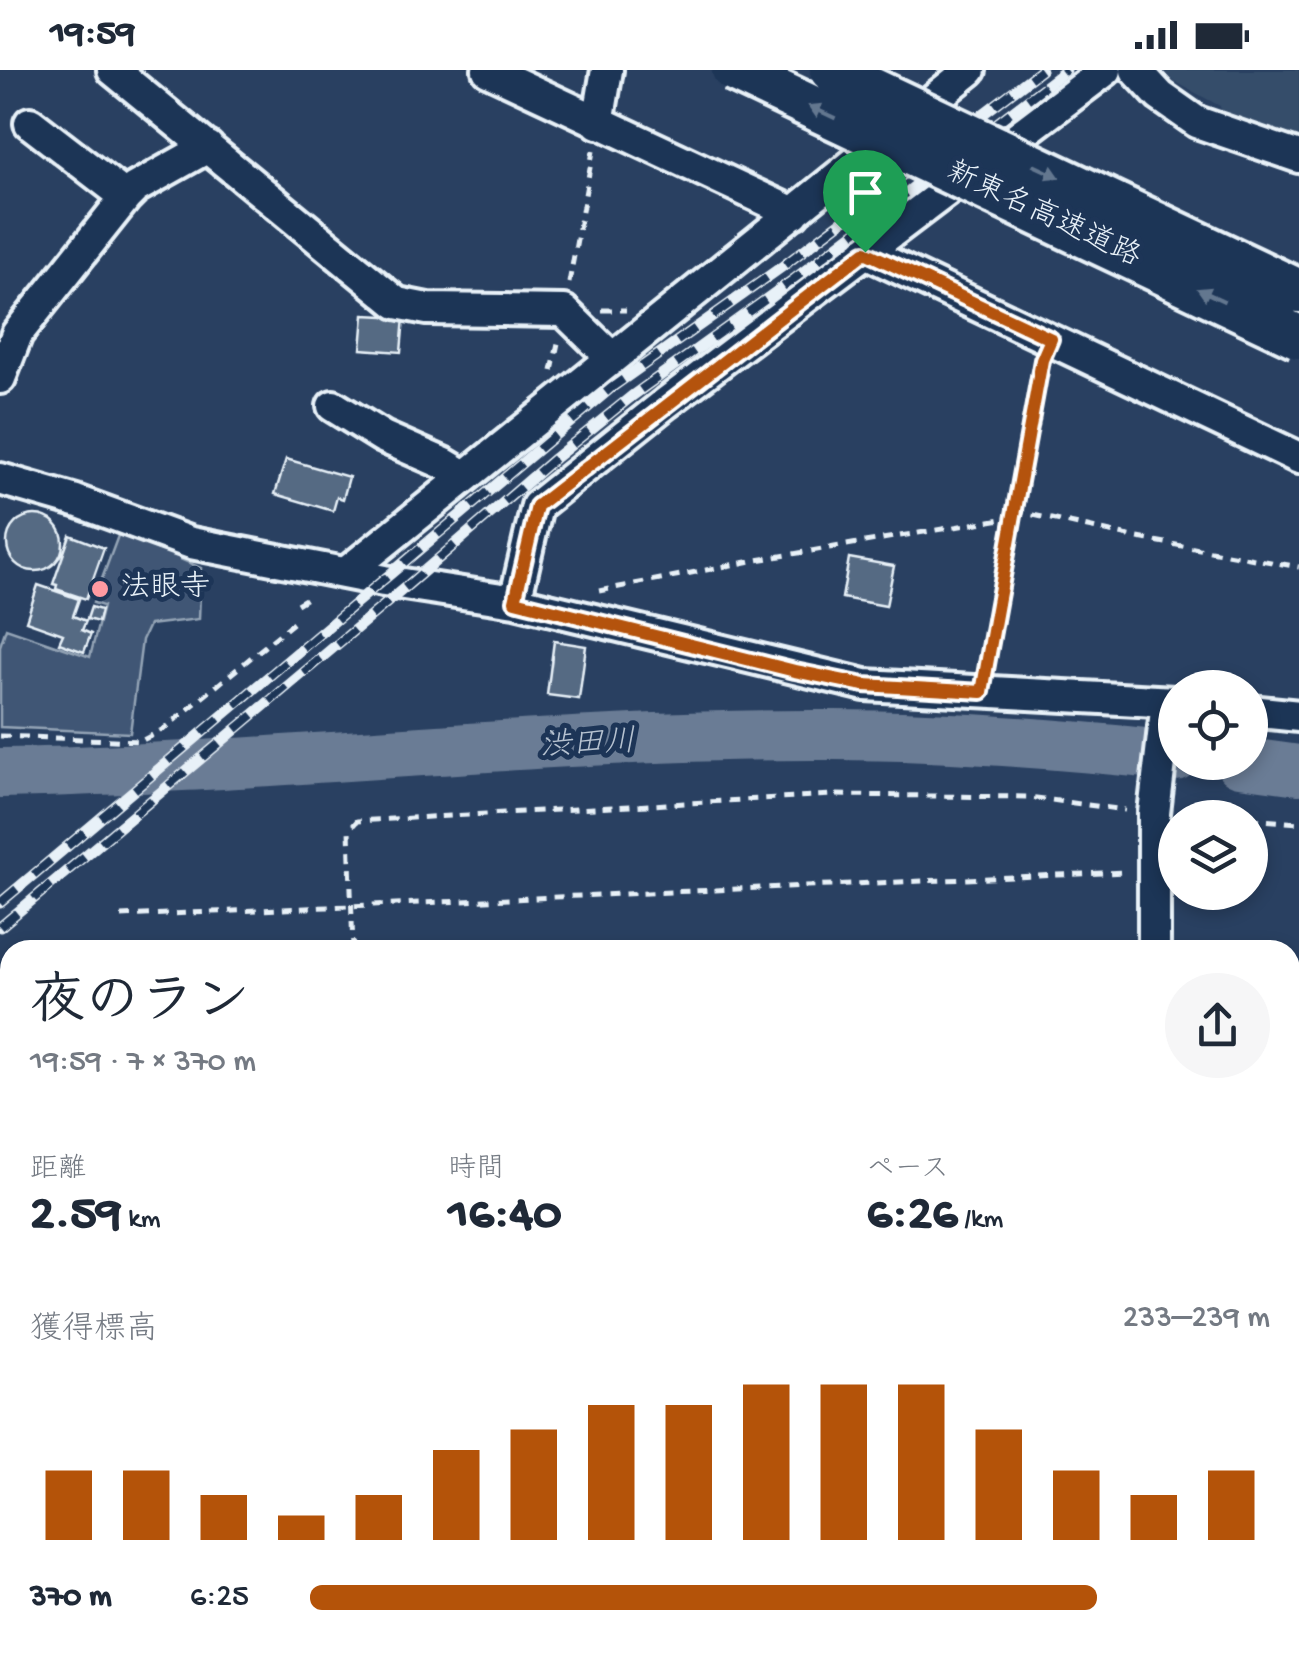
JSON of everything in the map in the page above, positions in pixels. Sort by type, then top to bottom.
[{"type":"highway","name":"新東名高速道路","points":[[733,70],[1299,337]]},
{"type":"highway","name":"新東名高速道路","points":[[831,70],[1299,291]]},
{"type":"street","points":[[113,70],[396,303],[428,309],[564,310],[612,357]]},
{"type":"street","points":[[488,70],[794,212]]},
{"type":"street","points":[[598,124],[607,70]]},
{"type":"street","points":[[346,573],[970,70]]},
{"type":"street","points":[[515,601],[537,506],[1106,70]]},
{"type":"street","points":[[1136,70],[1169,104],[1197,122],[1299,158]]},
{"type":"street","points":[[30,123],[126,197]]},
{"type":"street","points":[[0,378],[8,328],[135,188],[208,146]]},
{"type":"street","points":[[865,252],[1299,458]]},
{"type":"street","points":[[333,406],[382,437],[465,476]]},
{"type":"street","points":[[0,479],[76,501],[191,543],[515,601],[864,685],[1158,707]]},
{"type":"street","points":[[1268,712],[1299,716]]},
{"type":"street","points":[[1154,940],[1151,870],[1159,780]]},
{"type":"path","points":[[555,403],[550,383],[598,124]]},
{"type":"path","points":[[564,310],[674,310]]},
{"type":"path","points":[[982,692],[1042,360],[1051,339]]},
{"type":"path","points":[[550,610],[566,598],[1015,514],[1299,567]]},
{"type":"path","points":[[0,736],[141,740],[164,730],[293,623]]},
{"type":"path","points":[[353,940],[349,830],[358,821],[834,795],[1029,797],[1158,809]]},
{"type":"path","points":[[1268,821],[1299,822]]},
{"type":"path","points":[[121,916],[1151,870]]},
{"type":"shaded area","points":[[1163,70],[1299,70],[1299,139],[1244,129],[1222,115],[1220,106],[1172,80]]},
{"type":"shaded area","points":[[119,533],[180,555],[180,559],[201,568],[199,619],[149,625],[142,640],[130,733],[0,727],[0,646],[6,628],[90,657],[103,606],[93,603]]},
{"type":"building","points":[[364,315],[404,317],[401,352],[361,349]]},
{"type":"building","points":[[286,459],[349,477],[343,499],[337,497],[333,511],[275,494]]},
{"type":"building","points":[[35,515],[55,523],[63,543],[55,563],[35,571],[15,563],[7,543],[15,523]]},
{"type":"building","points":[[70,535],[104,548],[86,599],[56,589],[53,584]]},
{"type":"building","points":[[849,558],[894,566],[886,606],[842,598]]},
{"type":"building","points":[[38,585],[79,599],[73,616],[86,621],[82,630],[91,634],[84,652],[59,643],[63,634],[26,621]]},
{"type":"building","points":[[91,607],[101,610],[98,622],[87,619]]},
{"type":"building","points":[[554,641],[586,646],[579,699],[547,695]]},
{"type":"waterway","name":"渋田川","points":[[0,773],[730,736],[962,738],[1158,754]]},
{"type":"waterway","name":"渋田川","points":[[1268,766],[1299,770]]},
{"type":"railway","points":[[0,903],[611,388],[783,266],[1041,70]]},
{"type":"railway","points":[[0,927],[632,396],[794,279],[1066,70]]},
{"type":"place","name":"法眼寺","points":[[100,589]]},
{"type":"route","points":[[865,252],[1051,339],[1042,360],[982,692],[864,685],[515,601],[537,506],[865,252]]}]
